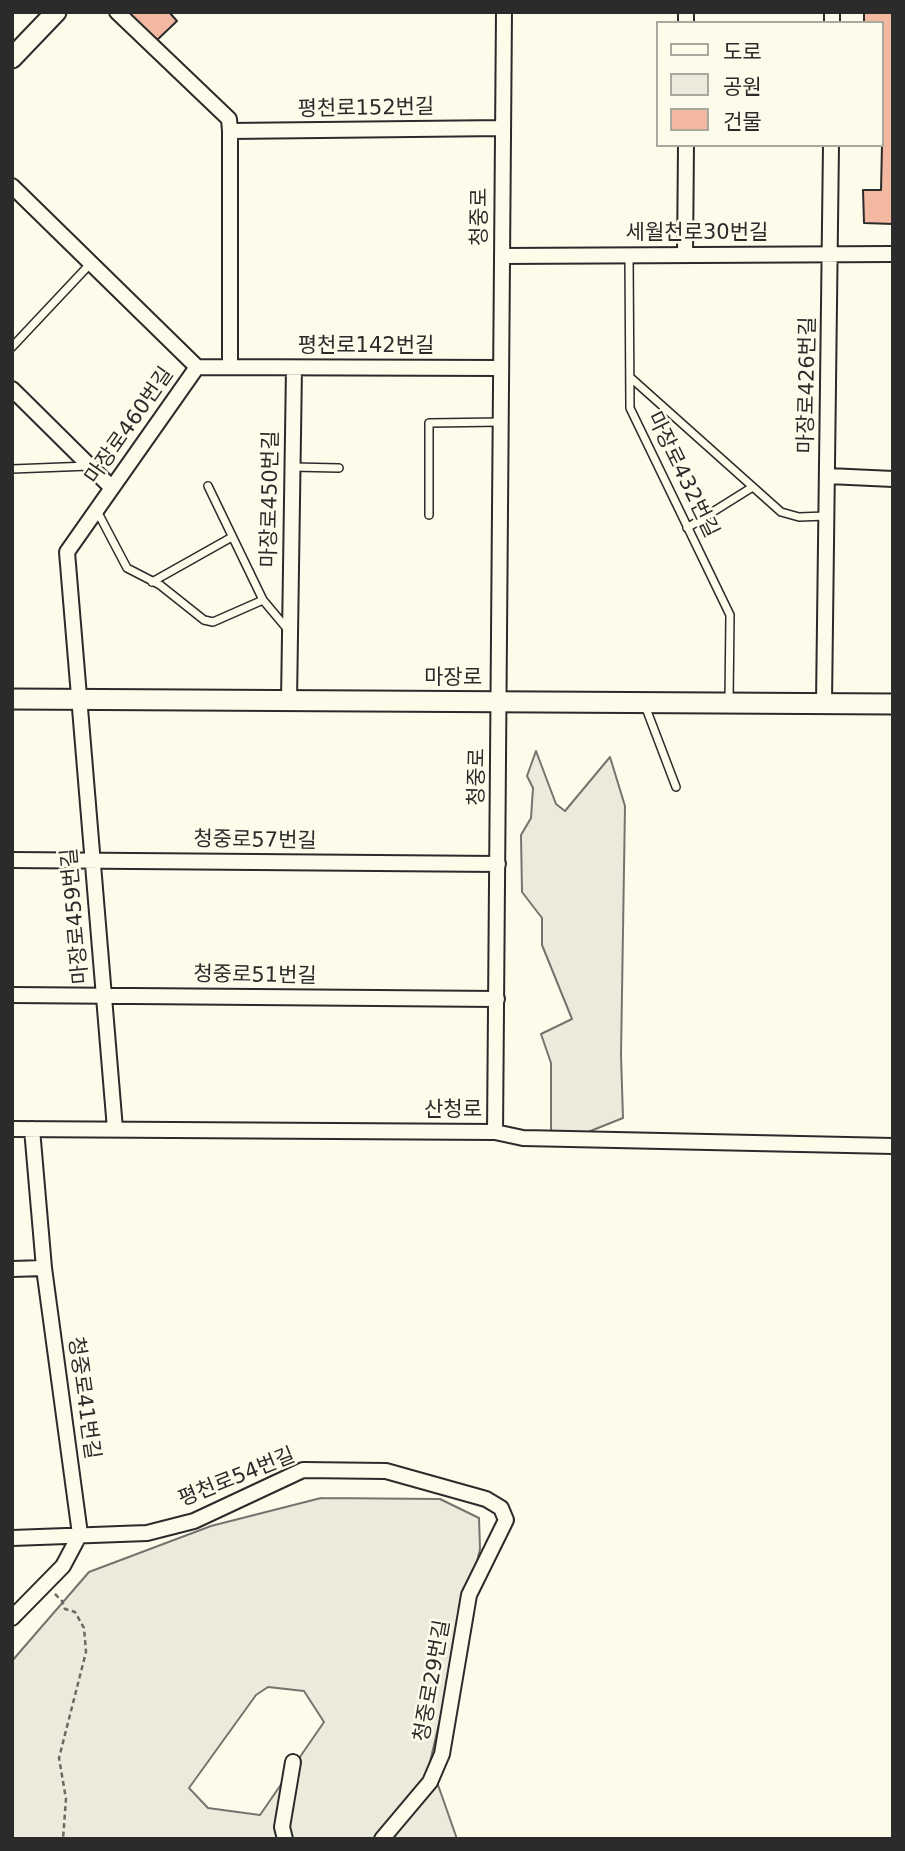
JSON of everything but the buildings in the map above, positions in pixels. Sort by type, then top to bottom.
[{"type":"main road","points":[[12,58],[56,12]]},
{"type":"main road","name":"마장로","points":[[12,699],[893,704]]},
{"type":"street","points":[[117,12],[229,119],[230,368]]},
{"type":"street","name":"청중로","points":[[495,1132],[504,12]]},
{"type":"street","name":"평천로152번길","points":[[230,131],[503,128]]},
{"type":"street","points":[[685,255],[686,147]]},
{"type":"street","name":"마장로426번길","points":[[824,703],[831,147]]},
{"type":"street","points":[[12,187],[197,367]]},
{"type":"street","name":"세월천로30번길","points":[[502,256],[893,254]]},
{"type":"street","name":"평천로142번길","points":[[197,367],[501,368]]},
{"type":"street","name":"마장로460번길","points":[[80,700],[66,552],[197,367]]},
{"type":"street","name":"마장로450번길","points":[[289,701],[294,368]]},
{"type":"street","points":[[12,389],[112,488]]},
{"type":"street","points":[[828,476],[893,479]]},
{"type":"street","name":"마장로459번길","points":[[80,700],[115,1129]]},
{"type":"street","name":"청중로57번길","points":[[12,860],[498,864]]},
{"type":"street","name":"청중로51번길","points":[[12,996],[497,999]]},
{"type":"street","name":"산청로","points":[[12,1129],[495,1132],[523,1138],[893,1146]]},
{"type":"street","name":"청중로41번길","points":[[32,1129],[44,1268],[80,1534]]},
{"type":"street","points":[[12,1269],[44,1268]]},
{"type":"street","name":"평천로54번길","points":[[12,1538],[147,1533],[194,1521],[303,1470],[386,1471],[486,1499],[501,1508],[506,1520]]},
{"type":"street","name":"청중로29번길","points":[[383,1839],[430,1782],[442,1754],[469,1595],[506,1520]]},
{"type":"street","points":[[12,1618],[63,1566],[80,1534]]},
{"type":"street","points":[[285,1839],[282,1828],[293,1762]]},
{"type":"lane","name":"마장로432번길","points":[[629,256],[630,408],[730,615],[729,703]]},
{"type":"lane","points":[[12,347],[91,263]]},
{"type":"lane","points":[[631,378],[781,512],[799,517],[827,516]]},
{"type":"lane","points":[[429,515],[429,423],[501,422]]},
{"type":"lane","points":[[12,469],[90,466]]},
{"type":"lane","points":[[293,467],[340,468]]},
{"type":"lane","name":"마장로450번길","points":[[208,486],[263,600],[290,632]]},
{"type":"lane","points":[[687,528],[751,488]]},
{"type":"lane","name":"마장로460번길","points":[[96,509],[127,568],[152,582],[204,620],[213,622],[263,600]]},
{"type":"lane","points":[[152,582],[232,537]]},
{"type":"lane","points":[[644,703],[676,787]]},
{"type":"path","points":[[44,1586],[62,1601],[65,1609],[75,1612],[85,1631],[86,1652],[81,1679],[59,1758],[65,1799],[63,1839]]},
{"type":"green space","points":[[536,751],[556,804],[565,811],[610,757],[625,806],[621,1055],[623,1118],[578,1136],[551,1134],[551,1063],[541,1034],[572,1019],[542,945],[542,918],[522,892],[521,835],[531,818],[533,788],[527,776]]},
{"type":"green space","points":[[321,1498],[440,1499],[479,1518],[480,1549],[430,1762],[457,1839],[12,1839],[12,1661],[89,1572],[211,1526]],"holes":[[[268,1687],[304,1691],[324,1722],[260,1815],[208,1808],[189,1788],[256,1695]]]}]
